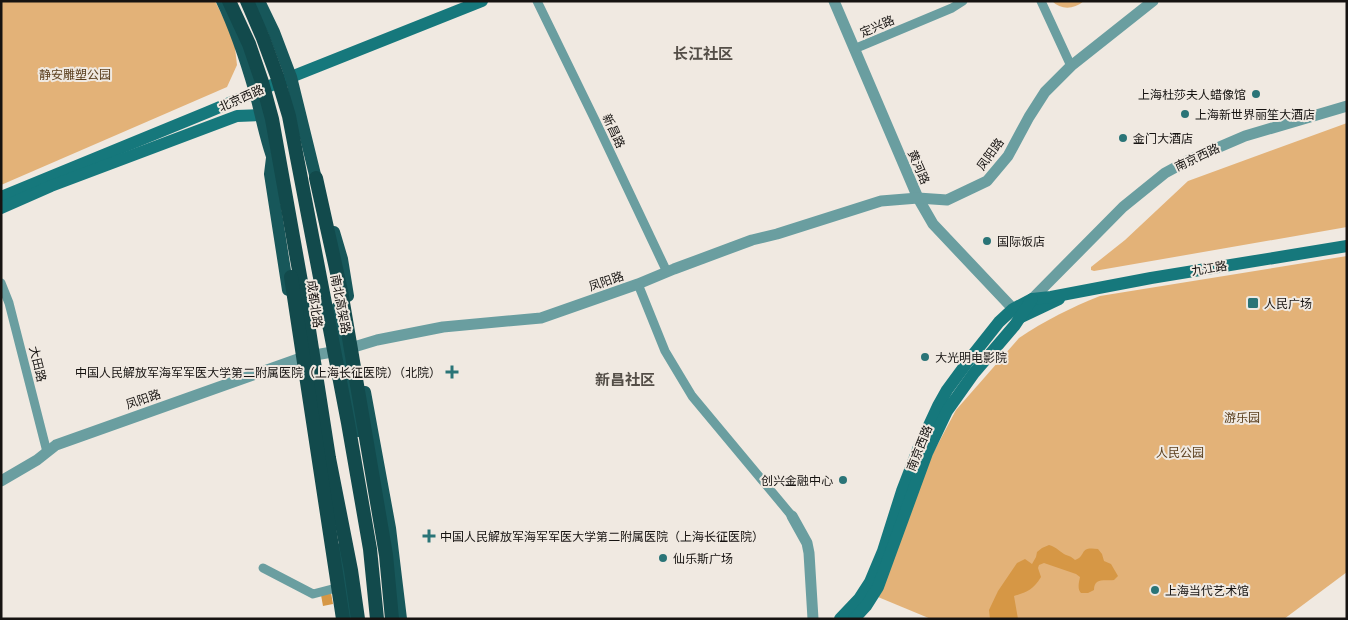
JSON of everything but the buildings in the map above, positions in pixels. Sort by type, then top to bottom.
[{"type":"highway","points":[[229,1],[249,44],[272,119],[306,304],[329,458],[351,570],[347,617]]},
{"type":"highway","name":"南北高架路","points":[[247,1],[277,76],[289,116],[325,300],[370,549],[377,619]]},
{"type":"highway","points":[[272,158],[286,238],[332,547],[347,617]]},
{"type":"highway","points":[[316,178],[341,291],[390,558],[392,619]]},
{"type":"highway","points":[[332,547],[336,496]]},
{"type":"highway","points":[[362,506],[390,558]]},
{"type":"main road","points":[[222,1],[241,48],[255,91],[272,158],[270,174],[341,548],[347,617]]},
{"type":"main road","points":[[259,1],[274,32],[290,76],[316,178],[342,259],[350,348],[350,388],[381,563],[385,619]]},
{"type":"main road","name":"北京西路","points":[[1,197],[208,112],[290,76],[482,1]]},
{"type":"main road","points":[[1,208],[51,186],[237,116],[261,115]]},
{"type":"main road","name":"九江路","points":[[1032,298],[1051,297],[1150,278],[1347,246]]},
{"type":"main road","name":"九江路","points":[[1017,313],[1071,292]]},
{"type":"main road","name":"南京西路","points":[[854,619],[866,606],[878,587],[927,453],[947,411],[1017,313],[1032,298]]},
{"type":"main road","name":"南京西路","points":[[840,619],[859,600],[870,582],[883,551],[902,491],[938,406],[972,356],[999,322],[1017,313]]},
{"type":"main road","points":[[350,348],[366,396],[390,528],[390,558],[401,619]]},
{"type":"main road","points":[[304,358],[318,502],[336,588],[347,617]]},
{"type":"main road","points":[[350,388],[366,396]]},
{"type":"main road","points":[[382,580],[390,558]]},
{"type":"street","name":"新昌路","points":[[537,1],[667,272]]},
{"type":"street","name":"黄河路","points":[[834,1],[918,198],[933,224],[1017,313]]},
{"type":"street","name":"定兴路","points":[[854,49],[952,8],[963,1]]},
{"type":"street","points":[[1041,1],[1071,66]]},
{"type":"street","name":"凤阳路","points":[[1,482],[37,460],[56,444],[304,358],[377,340],[443,327],[541,318],[638,284],[752,240],[882,201],[918,198],[947,200],[987,181],[1008,156],[1045,92],[1071,66],[1153,1]]},
{"type":"street","name":"南京西路","points":[[1032,298],[1123,207],[1165,173],[1189,160],[1245,136],[1347,106]]},
{"type":"street","name":"大田路","points":[[1,283],[9,303],[47,452]]},
{"type":"street","points":[[638,284],[665,351],[692,396],[792,516],[807,543],[813,619]]},
{"type":"street","points":[[263,568],[313,594],[336,588]]},
{"type":"green space","name":"静安雕塑公园","points":[[1,1],[215,1],[234,39],[237,65],[227,87],[1,185]]},
{"type":"green space","points":[[1052,1],[1084,1],[1076,6],[1067,8],[1059,6]]},
{"type":"green space","points":[[1347,123],[1347,227],[1091,270],[1091,267],[1125,240],[1188,181]]},
{"type":"green space","name":"人民公园","points":[[1347,256],[1347,572],[1284,619],[931,619],[878,597],[931,457],[956,410],[1019,338],[1058,315],[1100,296]]},
{"type":"shaded area","points":[[1049,545],[1075,560],[1085,550],[1098,549],[1104,561],[1111,564],[1118,576],[1114,580],[1098,581],[1094,586],[1094,590],[1088,593],[1081,593],[1079,587],[1080,577],[1044,563],[1039,565],[1041,577],[1035,585],[1026,592],[1014,596],[1018,619],[990,619],[989,610],[998,591],[1017,563],[1025,559],[1032,564],[1037,552]]},
{"type":"shaded area","points":[[331,593],[333,604],[323,606],[321,595]]},
{"type":"place","name":"上海杜莎夫人蜡像馆","points":[[1256,94]]},
{"type":"place","name":"上海新世界丽笙大酒店","points":[[1185,114]]},
{"type":"place","name":"金门大酒店","points":[[1123,138]]},
{"type":"place","name":"国际饭店","points":[[987,241]]},
{"type":"place","name":"人民广场","points":[[1253,303]]},
{"type":"place","name":"大光明电影院","points":[[925,357]]},
{"type":"place","name":"中国人民解放军海军军医大学第二附属医院（上海长征医院）（北院）","points":[[452,372]]},
{"type":"place","name":"创兴金融中心","points":[[843,480]]},
{"type":"place","name":"中国人民解放军海军军医大学第二附属医院（上海长征医院）","points":[[429,536]]},
{"type":"place","name":"仙乐斯广场","points":[[663,558]]},
{"type":"place","name":"上海当代艺术馆","points":[[1155,590]]},
{"type":"district","name":"长江社区","points":[[703,53]]},
{"type":"district","name":"新昌社区","points":[[625,379]]},
{"type":"park label","name":"游乐园","points":[[1242,417]]}]
